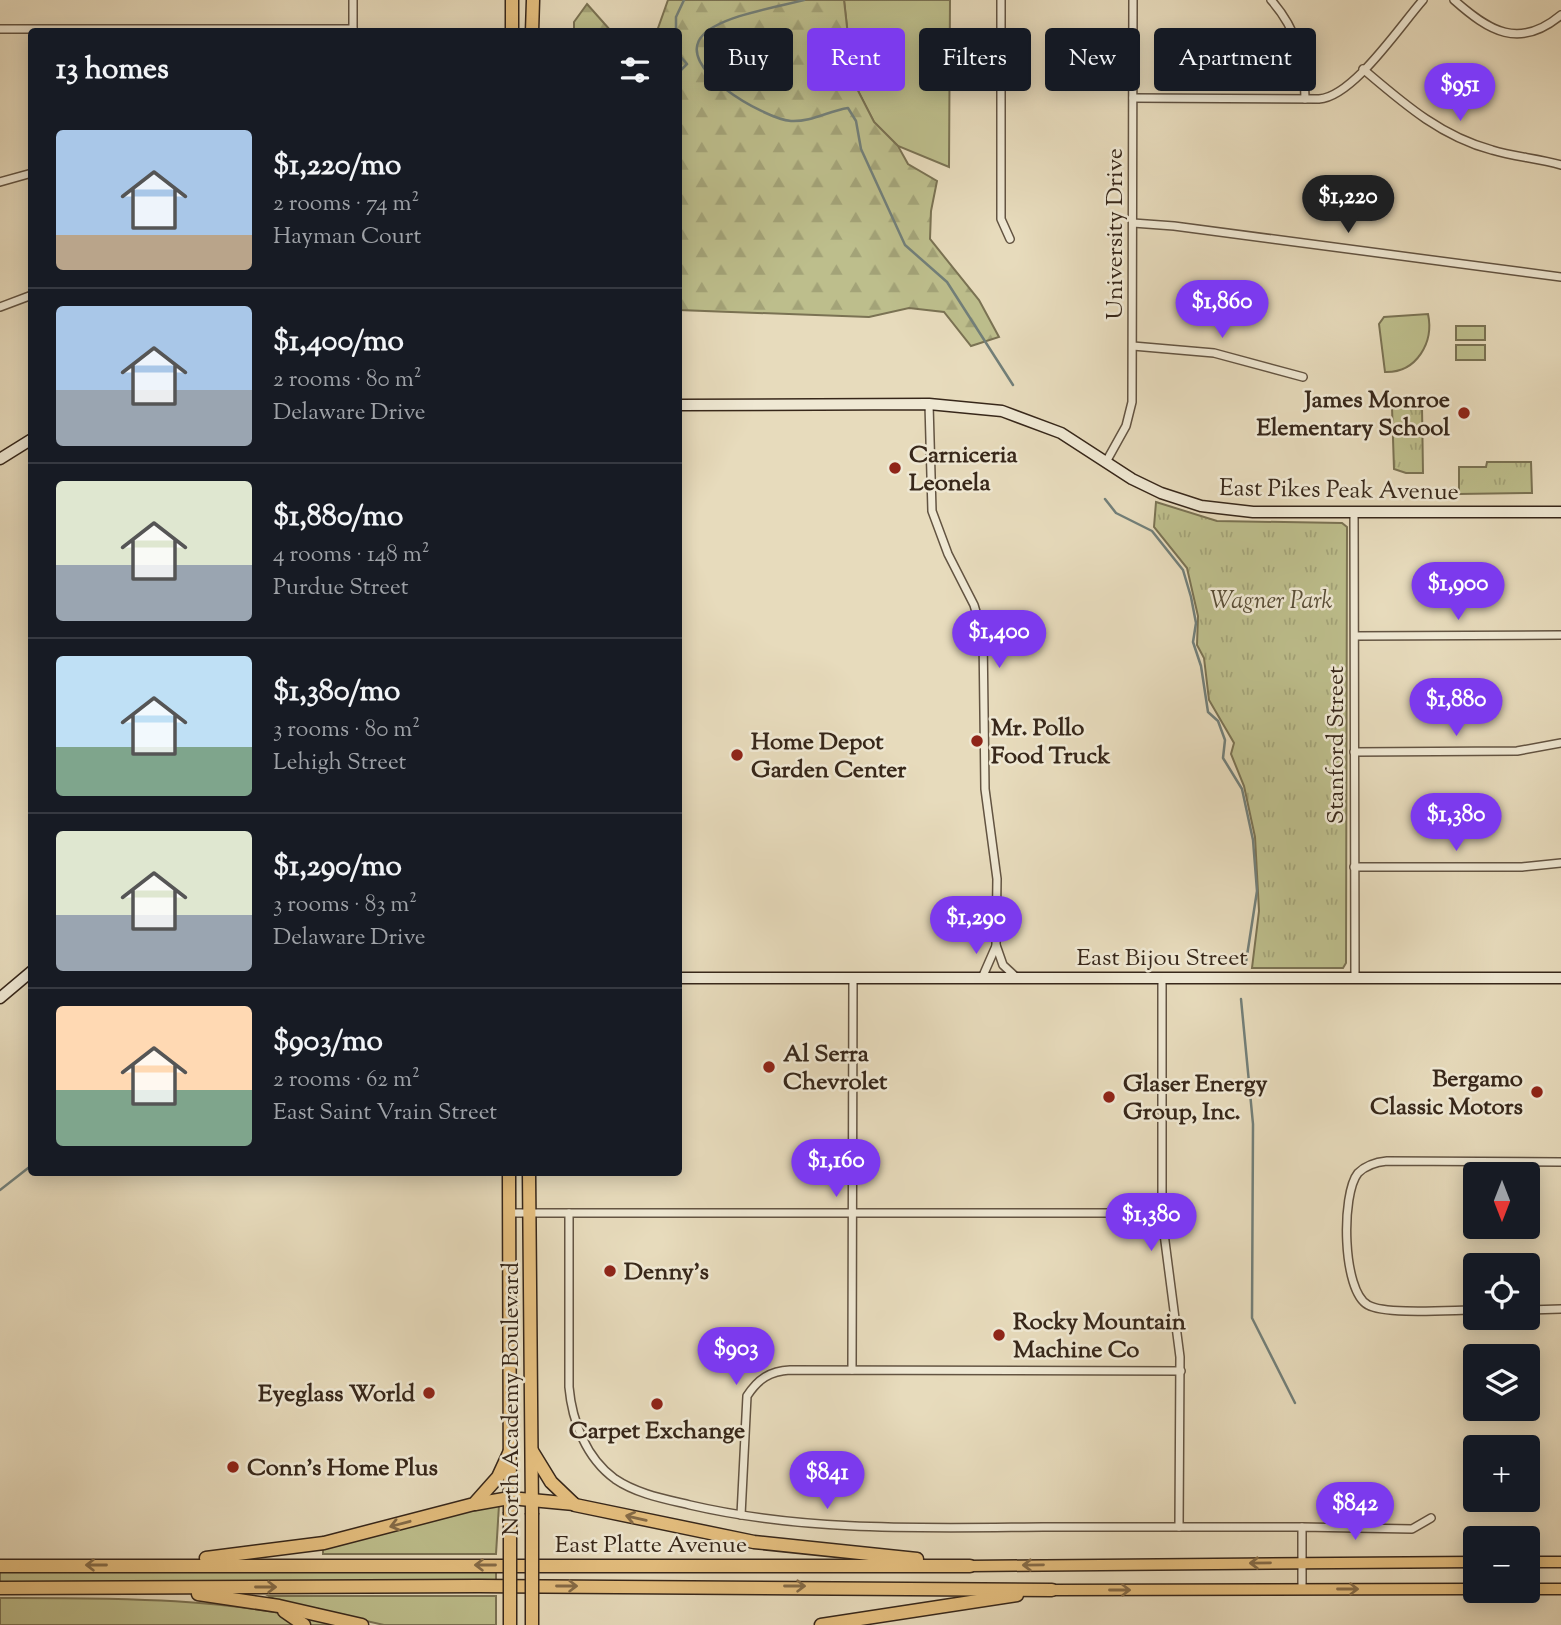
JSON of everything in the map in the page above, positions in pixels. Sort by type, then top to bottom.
[{"type":"highway","points":[[512,0],[512,28]]},
{"type":"highway","points":[[533,0],[533,28]]},
{"type":"highway","name":"North Academy Boulevard","points":[[509,1176],[510,1625]]},
{"type":"highway","name":"North Academy Boulevard","points":[[529,1176],[532,1625]]},
{"type":"highway","points":[[474,1504],[498,1477],[510,1451]]},
{"type":"highway","points":[[532,1451],[551,1482],[575,1505]]},
{"type":"highway","points":[[165,1565],[324,1543],[474,1504],[510,1498],[575,1505],[754,1542],[970,1566]]},
{"type":"highway","name":"East Platte Avenue","points":[[0,1566],[970,1566]]},
{"type":"highway","name":"East Platte Avenue","points":[[0,1588],[520,1586],[1052,1590]]},
{"type":"highway","points":[[149,1588],[268,1605],[362,1625]]},
{"type":"highway","points":[[821,1625],[1052,1590]]},
{"type":"highway","points":[[268,1605],[286,1612],[304,1625]]},
{"type":"main road","name":"East Pikes Peak Avenue","points":[[682,405],[929,404],[981,407],[1022,416],[1059,432],[1161,494],[1201,506],[1253,513],[1561,512]]},
{"type":"main road","points":[[0,458],[28,441]]},
{"type":"main road","points":[[0,998],[28,974]]},
{"type":"main road","name":"East Bijou Street","points":[[682,978],[1561,978]]},
{"type":"main road","name":"East Platte Avenue","points":[[970,1566],[1463,1562]]},
{"type":"main road","points":[[1540,1562],[1561,1562]]},
{"type":"main road","name":"East Platte Avenue","points":[[1052,1590],[1463,1589]]},
{"type":"main road","points":[[1540,1589],[1561,1589]]},
{"type":"street","points":[[353,0],[353,28]]},
{"type":"street","points":[[1001,0],[1001,219],[1010,239]]},
{"type":"street","name":"University Drive","points":[[1105,462],[1130,415],[1133,346],[1133,0]]},
{"type":"street","points":[[1271,0],[1288,23],[1300,49],[1305,99]]},
{"type":"street","points":[[1133,98],[1305,99],[1335,96],[1363,69],[1423,0]]},
{"type":"street","points":[[1454,0],[1479,21],[1512,34],[1544,28],[1561,15]]},
{"type":"street","points":[[0,29],[28,29]]},
{"type":"street","points":[[1363,69],[1411,110],[1460,139],[1495,151],[1561,166]]},
{"type":"street","points":[[0,182],[28,174]]},
{"type":"street","points":[[1133,223],[1174,226],[1561,277]]},
{"type":"street","points":[[0,307],[28,296]]},
{"type":"street","points":[[1133,346],[1214,353],[1303,377]]},
{"type":"street","points":[[929,404],[932,511],[944,547],[974,606],[985,650],[985,789],[997,879],[996,945],[1003,965],[1017,978]]},
{"type":"street","name":"Stanford Street","points":[[1354,512],[1355,978]]},
{"type":"street","points":[[1355,636],[1561,635]]},
{"type":"street","points":[[1354,752],[1529,751],[1561,743]]},
{"type":"street","points":[[1354,867],[1522,867],[1561,863]]},
{"type":"street","points":[[982,978],[996,945]]},
{"type":"street","points":[[852,1370],[853,978]]},
{"type":"street","points":[[1162,978],[1162,1213],[1181,1371],[1179,1527]]},
{"type":"street","points":[[1463,1310],[1388,1310],[1365,1304],[1356,1293],[1350,1278],[1349,1231],[1351,1185],[1360,1171],[1373,1164],[1396,1161],[1561,1161]]},
{"type":"street","points":[[510,1213],[1162,1213]]},
{"type":"street","name":"East Platte Avenue","points":[[569,1213],[569,1387],[572,1408],[584,1441],[607,1472],[634,1489],[741,1515],[874,1528],[1412,1528],[1431,1518]]},
{"type":"street","points":[[1540,1310],[1561,1310]]},
{"type":"street","points":[[741,1515],[745,1406],[752,1388],[763,1377],[779,1371],[1181,1371]]},
{"type":"street","points":[[1302,1527],[1302,1589]]},
{"type":"green space","points":[[668,0],[844,0],[847,28],[807,28],[807,91],[858,91],[874,122],[898,146],[908,164],[937,181],[931,211],[930,239],[979,300],[999,337],[971,346],[944,312],[909,308],[869,317],[682,310],[682,28],[658,28]]},
{"type":"green space","points":[[844,0],[950,0],[950,28],[919,28],[919,91],[949,91],[949,167],[898,146],[874,122],[858,91],[905,91],[905,28],[847,28]]},
{"type":"green space","points":[[587,4],[608,28],[574,28],[574,22]]},
{"type":"green space","points":[[1428,314],[1428,335],[1421,354],[1406,367],[1385,372],[1379,324],[1384,317]]},
{"type":"green space","points":[[1456,326],[1485,326],[1485,340],[1456,340]]},
{"type":"green space","points":[[1456,345],[1485,345],[1485,360],[1456,360]]},
{"type":"green space","points":[[1392,407],[1422,407],[1423,473],[1406,473],[1394,469]]},
{"type":"green space","points":[[1487,462],[1531,462],[1532,493],[1459,494],[1459,467],[1486,467]]},
{"type":"green space","name":"Wagner Park","points":[[1156,502],[1217,521],[1342,523],[1347,527],[1346,963],[1343,968],[1252,968],[1259,911],[1255,837],[1244,786],[1231,754],[1234,743],[1209,700],[1204,658],[1197,645],[1198,616],[1187,568],[1154,527]]},
{"type":"green space","points":[[499,1505],[496,1554],[323,1554],[323,1549],[479,1506]]},
{"type":"green space","points":[[496,1567],[496,1581],[0,1582],[0,1570]]},
{"type":"green space","points":[[269,1596],[496,1596],[496,1625],[384,1625],[278,1601]]},
{"type":"green space","points":[[0,1598],[128,1599],[212,1604],[338,1625],[0,1625]]},
{"type":"waterway","points":[[676,28],[676,17],[684,0]]},
{"type":"waterway","points":[[804,0],[750,13],[711,28],[703,35],[697,48],[700,62],[710,76],[726,89],[778,118],[806,120],[848,108],[856,121],[861,149],[905,245],[947,282],[1013,385]]},
{"type":"waterway","points":[[682,58],[687,64],[682,69]]},
{"type":"waterway","points":[[1105,499],[1116,513],[1152,531],[1183,570],[1196,623],[1193,642],[1201,666],[1208,712],[1218,721],[1225,740],[1223,758],[1242,789],[1253,840],[1257,891],[1246,962]]},
{"type":"waterway","points":[[1241,999],[1253,1124],[1252,1318],[1295,1403]]},
{"type":"waterway","points":[[0,1190],[28,1168]]},
{"type":"place","name":"James Monroe Elementary School","points":[[1464,413]]},
{"type":"place","name":"Carniceria Leonela","points":[[895,468]]},
{"type":"place","name":"Mr. Pollo Food Truck","points":[[977,741]]},
{"type":"place","name":"Home Depot Garden Center","points":[[737,755]]},
{"type":"place","name":"Al Serra Chevrolet","points":[[769,1067]]},
{"type":"place","name":"Bergamo Classic Motors","points":[[1537,1092]]},
{"type":"place","name":"Glaser Energy Group, Inc.","points":[[1109,1097]]},
{"type":"place","name":"Denny's","points":[[610,1271]]},
{"type":"place","name":"Rocky Mountain Machine Co","points":[[999,1335]]},
{"type":"place","name":"Eyeglass World","points":[[429,1393]]},
{"type":"place","name":"Carpet Exchange","points":[[657,1404]]},
{"type":"place","name":"Conn's Home Plus","points":[[233,1467]]}]
